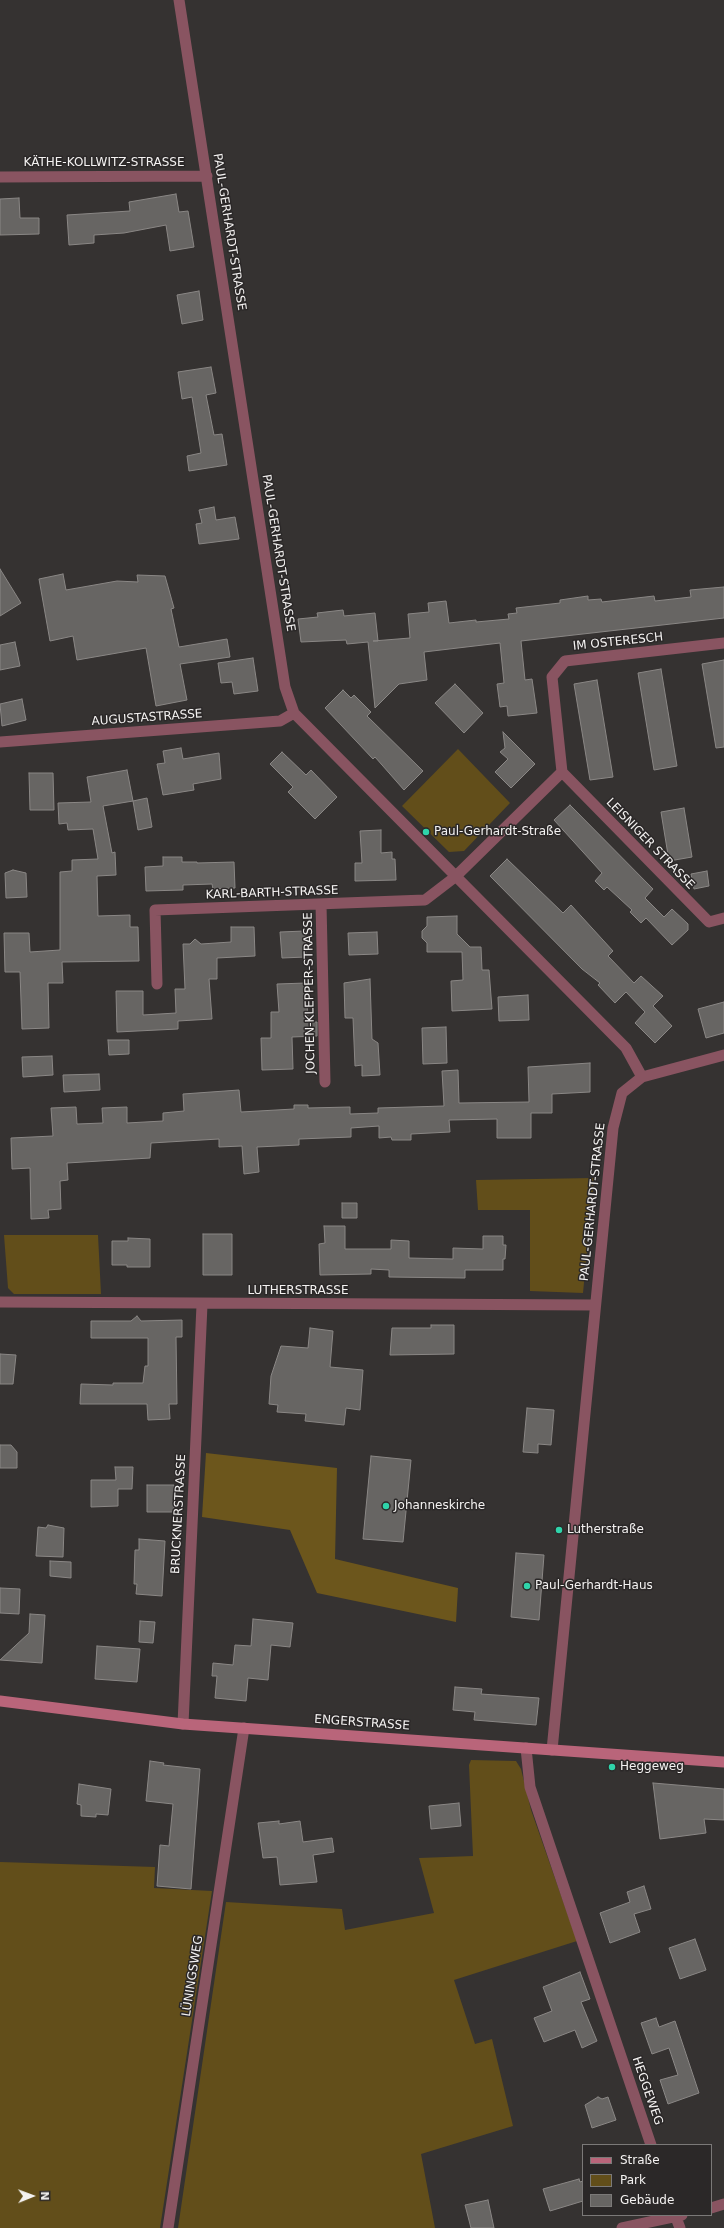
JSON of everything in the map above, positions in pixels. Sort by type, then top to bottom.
[{"type":"main road","name":"ENGERSTRASSE","points":[[0,1701],[183,1724],[724,1762]]},
{"type":"street","name":"PAUL-GERHARDT-STRASSE","points":[[179,0],[285,687],[294,713],[626,1048],[634,1059],[642,1077],[622,1093],[613,1128],[552,1750]]},
{"type":"street","name":"KÄTHE-KOLLWITZ-STRASSE","points":[[0,177],[207,176]]},
{"type":"street","name":"IM OSTERESCH","points":[[562,772],[552,677],[565,661],[724,643]]},
{"type":"street","name":"AUGUSTASTRASSE","points":[[0,742],[280,721],[294,713]]},
{"type":"street","points":[[455,877],[562,772]]},
{"type":"street","name":"LEISNIGER STRASSE","points":[[562,772],[709,922],[724,918]]},
{"type":"street","name":"KARL-BARTH-STRASSE","points":[[158,984],[155,910],[425,900],[455,877]]},
{"type":"street","name":"JOCHEN-KLEPPER-STRASSE","points":[[321,904],[325,1082]]},
{"type":"street","points":[[642,1077],[724,1055]]},
{"type":"street","name":"LUTHERSTRASSE","points":[[0,1302],[202,1305],[595,1305]]},
{"type":"street","name":"BRUCKNERSTRASSE","points":[[183,1724],[202,1305]]},
{"type":"street","name":"LÜNINGSWEG","points":[[168,2228],[244,1728]]},
{"type":"street","name":"HEGGEWEG","points":[[526,1748],[530,1787],[651,2144]]},
{"type":"street","points":[[712,2208],[724,2204]]},
{"type":"street","points":[[622,2228],[678,2216],[680,2228]]},
{"type":"green space","points":[[458,749],[510,803],[464,851],[449,852],[402,806]]},
{"type":"green space","points":[[594,1178],[583,1293],[530,1291],[530,1210],[478,1210],[476,1180]]},
{"type":"green space","points":[[4,1235],[98,1235],[101,1294],[14,1294],[8,1288]]},
{"type":"green space","points":[[471,1760],[516,1761],[521,1769],[531,1810],[577,1941],[454,1980],[475,2044],[492,2039],[513,2126],[421,2154],[435,2228],[178,2228],[226,1902],[342,1909],[345,1930],[434,1913],[419,1858],[473,1856],[469,1765]]},
{"type":"green space","points":[[0,1862],[155,1867],[154,1888],[212,1891],[160,2228],[0,2228]]},
{"type":"shaded area","points":[[206,1453],[337,1468],[335,1559],[458,1588],[456,1622],[317,1593],[290,1530],[202,1517]]},
{"type":"building","points":[[176,194],[179,212],[188,211],[194,247],[170,251],[166,225],[124,233],[94,235],[94,243],[69,245],[67,215],[130,211],[129,202]]},
{"type":"building","points":[[19,198],[20,218],[39,218],[39,234],[0,235],[0,199]]},
{"type":"building","points":[[199,291],[203,320],[182,324],[177,295]]},
{"type":"building","points":[[211,367],[216,393],[206,395],[214,435],[222,434],[227,465],[189,471],[187,456],[201,453],[192,397],[182,399],[178,372]]},
{"type":"building","points":[[214,507],[216,520],[235,517],[239,539],[199,544],[196,524],[202,523],[199,510]]},
{"type":"building","points":[[0,569],[21,603],[0,616]]},
{"type":"building","points":[[63,574],[66,590],[117,581],[138,582],[137,575],[165,576],[174,608],[171,609],[179,647],[227,639],[230,657],[180,664],[187,700],[156,706],[146,648],[77,660],[73,636],[50,641],[39,579]]},
{"type":"building","points":[[724,587],[724,618],[521,641],[525,680],[532,679],[537,713],[508,716],[507,706],[500,707],[497,684],[504,683],[500,643],[424,652],[427,680],[399,684],[375,708],[368,642],[347,644],[346,640],[301,642],[298,619],[318,617],[317,613],[343,610],[344,616],[375,613],[378,641],[410,638],[408,614],[429,612],[428,603],[446,601],[449,623],[476,620],[476,622],[509,619],[508,614],[517,613],[516,608],[560,603],[560,600],[588,596],[588,600],[601,599],[602,602],[654,596],[655,601],[691,597],[690,590]]},
{"type":"building","points":[[15,642],[20,666],[0,670],[0,645]]},
{"type":"building","points":[[253,658],[258,691],[234,694],[232,682],[221,683],[218,663]]},
{"type":"building","points":[[724,660],[724,747],[716,748],[702,664]]},
{"type":"building","points":[[661,669],[677,766],[654,770],[638,673]]},
{"type":"building","points":[[597,680],[613,777],[590,780],[574,684]]},
{"type":"building","points":[[455,684],[483,713],[464,733],[435,703]]},
{"type":"building","points":[[343,690],[351,698],[354,695],[371,712],[367,716],[423,771],[404,790],[375,757],[373,759],[325,708]]},
{"type":"building","points":[[22,699],[26,720],[2,726],[0,704]]},
{"type":"building","points":[[503,732],[535,764],[511,788],[495,772],[508,759],[500,752],[505,748]]},
{"type":"building","points":[[181,748],[183,759],[219,753],[221,779],[193,784],[194,790],[163,795],[157,764],[165,763],[163,751]]},
{"type":"building","points":[[282,752],[306,775],[311,770],[337,797],[315,819],[288,792],[293,787],[270,764]]},
{"type":"building","points":[[127,770],[133,801],[103,806],[112,853],[115,852],[116,875],[97,876],[98,916],[130,915],[130,927],[138,927],[139,961],[62,962],[63,983],[48,983],[49,1028],[22,1029],[20,972],[5,972],[4,933],[29,933],[30,952],[60,950],[60,872],[72,871],[72,860],[98,859],[93,829],[68,830],[67,823],[59,824],[58,803],[91,802],[87,777]]},
{"type":"building","points":[[29,773],[53,773],[54,810],[30,810]]},
{"type":"building","points":[[147,798],[152,827],[138,830],[133,801]]},
{"type":"building","points":[[570,805],[653,889],[645,898],[664,917],[672,909],[688,924],[688,930],[672,945],[646,918],[641,923],[630,912],[632,910],[607,887],[604,890],[595,881],[602,873],[554,820]]},
{"type":"building","points":[[684,808],[692,857],[669,861],[661,812]]},
{"type":"building","points":[[381,830],[381,853],[392,852],[392,859],[395,859],[396,880],[355,881],[355,863],[362,863],[360,831]]},
{"type":"building","points":[[163,857],[182,857],[182,862],[234,862],[235,888],[213,889],[212,884],[183,885],[183,890],[146,891],[145,867],[163,866]]},
{"type":"building","points":[[507,859],[563,913],[571,905],[613,951],[608,956],[634,983],[641,976],[663,996],[653,1006],[672,1026],[655,1043],[635,1023],[645,1012],[626,992],[615,1003],[598,985],[600,983],[582,969],[490,876]]},
{"type":"building","points":[[13,870],[26,873],[27,897],[6,898],[5,873]]},
{"type":"building","points":[[707,871],[709,886],[694,889],[691,874]]},
{"type":"building","points":[[457,916],[457,934],[470,947],[481,947],[482,970],[489,970],[492,1009],[452,1011],[451,981],[463,980],[462,952],[427,952],[427,943],[422,938],[422,931],[427,926],[427,917]]},
{"type":"building","points":[[231,927],[254,927],[255,956],[217,958],[217,979],[209,979],[212,1019],[178,1021],[178,1029],[117,1032],[116,991],[143,991],[143,1015],[176,1013],[175,989],[185,989],[183,944],[190,944],[195,939],[201,944],[231,942]]},
{"type":"building","points":[[305,931],[306,957],[282,958],[280,932]]},
{"type":"building","points":[[377,932],[378,954],[349,955],[348,933]]},
{"type":"building","points":[[370,979],[372,1039],[378,1043],[380,1075],[362,1076],[362,1065],[355,1066],[353,1018],[345,1018],[344,983]]},
{"type":"building","points":[[306,983],[308,1022],[317,1022],[317,1036],[292,1037],[293,1069],[262,1070],[261,1038],[271,1038],[271,1012],[279,1012],[277,984]]},
{"type":"building","points":[[528,995],[529,1020],[499,1021],[498,997]]},
{"type":"building","points":[[724,1002],[724,1033],[706,1038],[698,1009]]},
{"type":"building","points":[[446,1027],[447,1063],[423,1064],[422,1028]]},
{"type":"building","points":[[108,1040],[129,1040],[129,1054],[109,1055]]},
{"type":"building","points":[[52,1056],[53,1075],[23,1077],[22,1057]]},
{"type":"building","points":[[590,1063],[590,1092],[552,1094],[552,1113],[531,1113],[531,1138],[497,1138],[497,1119],[449,1120],[450,1132],[411,1134],[411,1140],[392,1140],[391,1137],[379,1138],[379,1126],[351,1128],[351,1137],[299,1139],[299,1145],[257,1147],[259,1172],[244,1174],[242,1146],[219,1147],[219,1139],[151,1143],[150,1158],[67,1163],[68,1180],[60,1181],[61,1209],[48,1210],[49,1218],[31,1219],[30,1168],[12,1169],[11,1138],[53,1136],[51,1108],[76,1107],[77,1124],[103,1123],[102,1108],[127,1107],[127,1123],[163,1121],[163,1113],[184,1111],[183,1094],[239,1090],[241,1112],[294,1109],[294,1105],[308,1105],[308,1108],[350,1107],[350,1114],[378,1113],[378,1108],[444,1106],[442,1071],[458,1070],[459,1103],[529,1102],[528,1067]]},
{"type":"building","points":[[99,1074],[100,1090],[64,1092],[63,1075]]},
{"type":"building","points":[[342,1203],[357,1203],[357,1218],[342,1218]]},
{"type":"building","points":[[324,1226],[345,1226],[345,1249],[391,1249],[391,1240],[409,1241],[409,1258],[453,1259],[453,1248],[483,1249],[483,1236],[503,1236],[503,1245],[506,1245],[505,1259],[503,1259],[503,1270],[465,1270],[465,1278],[389,1277],[389,1270],[371,1269],[371,1274],[320,1275],[319,1244],[325,1243]]},
{"type":"building","points":[[203,1234],[232,1234],[232,1275],[203,1275]]},
{"type":"building","points":[[128,1238],[150,1239],[150,1267],[127,1267],[127,1265],[112,1265],[112,1241],[128,1241]]},
{"type":"building","points":[[137,1316],[141,1321],[182,1320],[182,1337],[176,1337],[177,1404],[169,1404],[170,1419],[148,1420],[147,1404],[80,1404],[81,1384],[113,1385],[113,1383],[143,1383],[145,1366],[148,1366],[148,1338],[91,1338],[91,1321],[131,1321]]},
{"type":"building","points":[[431,1325],[454,1325],[454,1354],[390,1355],[392,1328],[431,1328]]},
{"type":"building","points":[[310,1328],[333,1331],[330,1367],[363,1370],[360,1410],[346,1408],[344,1425],[305,1421],[306,1414],[277,1412],[278,1405],[269,1404],[271,1376],[281,1346],[308,1348]]},
{"type":"building","points":[[0,1354],[16,1355],[13,1384],[0,1384]]},
{"type":"building","points":[[527,1408],[554,1410],[551,1445],[538,1444],[538,1453],[523,1452]]},
{"type":"building","points":[[0,1445],[11,1445],[17,1452],[17,1468],[0,1468]]},
{"type":"building","name":"Johanneskirche","points":[[371,1456],[411,1460],[403,1542],[363,1539]]},
{"type":"building","points":[[115,1467],[133,1467],[132,1489],[118,1489],[118,1506],[91,1507],[91,1480],[116,1480]]},
{"type":"building","points":[[147,1485],[174,1485],[174,1512],[147,1512]]},
{"type":"building","points":[[48,1525],[64,1528],[63,1557],[36,1556],[38,1527],[46,1528]]},
{"type":"building","points":[[139,1539],[165,1541],[162,1596],[136,1594],[137,1584],[134,1584],[135,1550],[139,1550]]},
{"type":"building","name":"Paul-Gerhardt-Haus","points":[[516,1553],[544,1555],[539,1620],[511,1617]]},
{"type":"building","points":[[50,1561],[71,1562],[71,1578],[50,1576]]},
{"type":"building","points":[[0,1588],[20,1589],[19,1614],[0,1613]]},
{"type":"building","points":[[30,1614],[45,1615],[42,1663],[0,1660],[29,1633]]},
{"type":"building","points":[[253,1619],[293,1623],[290,1647],[271,1645],[268,1680],[248,1678],[246,1701],[215,1698],[217,1676],[212,1676],[213,1663],[233,1665],[235,1645],[251,1646]]},
{"type":"building","points":[[140,1621],[155,1622],[153,1643],[139,1642]]},
{"type":"building","points":[[97,1646],[140,1649],[137,1682],[95,1679]]},
{"type":"building","points":[[455,1687],[482,1689],[481,1694],[539,1698],[536,1725],[474,1720],[475,1712],[453,1710]]},
{"type":"building","points":[[150,1761],[164,1763],[163,1765],[200,1769],[191,1889],[157,1886],[160,1845],[169,1846],[173,1804],[146,1801]]},
{"type":"building","points":[[653,1783],[724,1789],[724,1820],[704,1819],[706,1833],[660,1839]]},
{"type":"building","points":[[79,1784],[111,1789],[108,1815],[96,1814],[96,1817],[81,1816],[81,1805],[77,1804]]},
{"type":"building","points":[[459,1803],[461,1826],[431,1829],[429,1806]]},
{"type":"building","points":[[279,1821],[279,1824],[300,1821],[303,1842],[332,1838],[334,1852],[313,1855],[317,1882],[280,1885],[277,1857],[263,1858],[258,1823]]},
{"type":"building","points":[[644,1886],[651,1909],[634,1914],[640,1932],[610,1943],[600,1913],[630,1902],[627,1892]]},
{"type":"building","points":[[695,1939],[706,1970],[680,1979],[669,1948]]},
{"type":"building","points":[[580,1972],[590,1999],[581,2002],[597,2041],[582,2048],[575,2030],[544,2042],[534,2018],[552,2011],[543,1987]]},
{"type":"building","points":[[656,2018],[659,2027],[675,2021],[699,2093],[668,2104],[660,2080],[678,2075],[669,2048],[652,2054],[641,2023]]},
{"type":"building","points":[[598,2097],[602,2099],[608,2097],[616,2120],[592,2128],[585,2105]]},
{"type":"building","points":[[579,2179],[580,2182],[582,2181],[582,2201],[550,2211],[543,2189]]},
{"type":"building","points":[[488,2200],[494,2228],[471,2228],[465,2205]]},
{"type":"place","name":"Paul-Gerhardt-Straße","points":[[426,832]]},
{"type":"place","name":"Johanneskirche","points":[[386,1506]]},
{"type":"place","name":"Lutherstraße","points":[[559,1530]]},
{"type":"place","name":"Paul-Gerhardt-Haus","points":[[527,1586]]},
{"type":"place","name":"Heggeweg","points":[[612,1767]]}]
